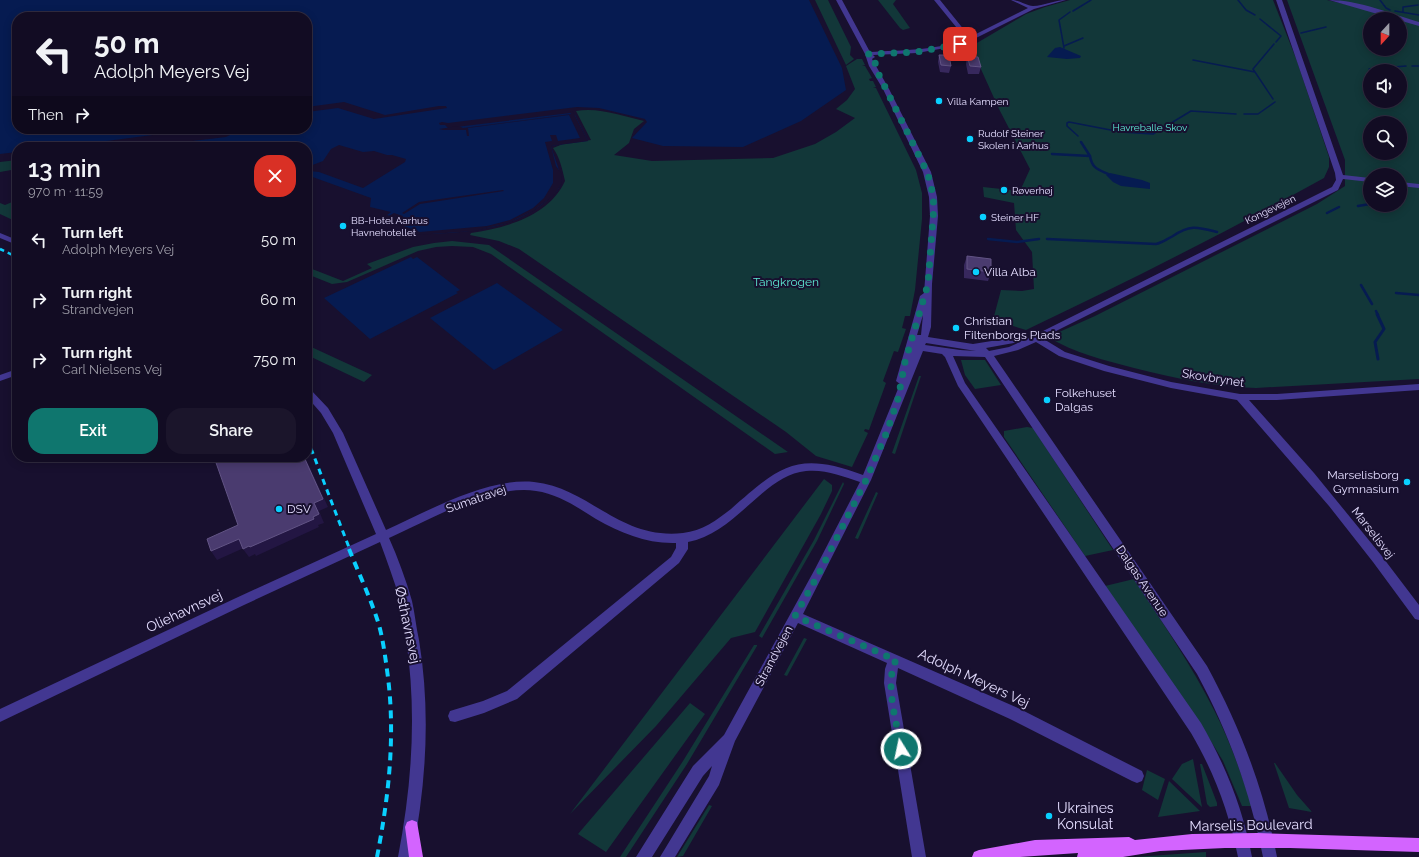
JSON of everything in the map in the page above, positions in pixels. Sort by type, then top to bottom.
[{"type":"main road","points":[[412,827],[416,857]]},
{"type":"main road","name":"Marselis Boulevard","points":[[1084,857],[1158,844],[1242,840],[1419,845]]},
{"type":"main road","points":[[979,857],[1058,846],[1158,844]]},
{"type":"street","name":"Strandvejen","points":[[667,857],[714,780],[730,738],[819,573],[866,480],[886,434],[898,399],[927,327],[928,284],[934,216],[931,185],[927,172],[879,75],[870,64],[867,58],[868,54],[839,0]]},
{"type":"street","points":[[937,0],[963,32],[973,37]]},
{"type":"street","points":[[1014,0],[1032,8]]},
{"type":"street","points":[[868,54],[938,49],[960,44],[1032,8],[1063,0]]},
{"type":"street","points":[[1279,0],[1340,177],[1363,179]]},
{"type":"street","points":[[1332,0],[1374,10],[1419,24]]},
{"type":"street","name":"Kongevejen","points":[[1035,337],[1071,321],[1332,190],[1338,184],[1340,177]]},
{"type":"street","points":[[1407,185],[1419,186]]},
{"type":"street","points":[[0,235],[12,241]]},
{"type":"street","name":"Strandvejen","points":[[898,399],[911,341],[928,284]]},
{"type":"street","points":[[973,347],[1035,337]]},
{"type":"street","points":[[946,353],[988,354],[1011,349],[1026,343],[1035,337]]},
{"type":"street","name":"Skovbrynet","points":[[1035,337],[1062,354],[1107,369],[1171,385],[1240,397],[1277,397],[1419,387]]},
{"type":"street","points":[[911,341],[973,347],[983,350],[988,354]]},
{"type":"street","points":[[921,343],[946,353],[951,357],[954,370],[961,384],[1196,728],[1220,770],[1235,810],[1246,857]]},
{"type":"street","name":"Dalgas Avenue","points":[[988,354],[1082,491],[1205,675],[1218,698],[1246,762],[1255,788],[1268,840],[1270,857]]},
{"type":"street","points":[[0,378],[12,374]]},
{"type":"street","name":"Østhavnsvej","points":[[312,395],[316,398],[335,426],[382,537],[406,602],[417,660],[420,738],[412,827],[405,857]]},
{"type":"street","name":"Marselisvej","points":[[1240,397],[1272,432],[1364,540],[1419,615]]},
{"type":"street","name":"Sumatravej","points":[[382,537],[465,501],[500,489],[521,486],[539,487],[562,493],[619,526],[640,534],[661,538],[692,537],[710,530],[777,476],[797,467],[821,467],[866,480]]},
{"type":"street","name":"Oliehavnsvej","points":[[0,716],[350,550],[382,537]]},
{"type":"street","points":[[455,716],[484,707],[512,695],[675,560],[682,549],[682,538]]},
{"type":"street","name":"Adolph Meyers Vej","points":[[795,616],[1015,714],[1137,776]]},
{"type":"street","points":[[896,660],[891,670],[890,683],[919,857]]},
{"type":"street","name":"Strandvejen","points":[[643,857],[698,771],[730,738]]},
{"type":"green space","points":[[815,0],[828,0],[851,47],[850,55],[854,59],[846,65]]},
{"type":"green space","points":[[878,0],[896,0],[893,4],[910,28],[903,30],[900,28]]},
{"type":"green space","name":"Havreballe Skov","points":[[1070,0],[1273,0],[1297,61],[1329,157],[1329,167],[1324,178],[1250,218],[1101,294],[1026,330],[993,320],[1001,290],[1022,291],[1034,289],[1032,252],[1016,230],[1014,203],[984,197],[983,187],[1020,191],[1030,169],[999,109],[980,67],[965,50],[1026,14]]},
{"type":"green space","points":[[1287,0],[1327,0],[1378,12],[1363,12],[1363,56],[1407,56],[1407,21],[1419,25],[1419,379],[1256,388],[1225,386],[1134,368],[1090,356],[1058,343],[1048,337],[1095,316],[1317,204],[1345,186],[1345,160]]},
{"type":"green space","points":[[1336,0],[1419,0],[1419,23],[1407,19],[1407,12],[1380,11]]},
{"type":"green space","name":"Tangkrogen","points":[[857,59],[862,59],[865,65],[862,65],[865,66],[872,78],[869,79],[870,81],[873,81],[876,87],[873,87],[876,88],[916,170],[922,193],[922,219],[915,290],[910,316],[905,316],[902,328],[906,329],[898,352],[894,351],[883,381],[886,383],[869,430],[865,429],[864,431],[868,433],[852,467],[816,456],[786,432],[519,249],[499,241],[470,235],[471,233],[512,224],[525,218],[537,212],[558,193],[565,181],[562,167],[553,148],[563,144],[591,140],[576,111],[602,111],[644,121],[634,129],[629,143],[614,155],[652,161],[773,158],[815,144],[836,132],[855,118],[836,109],[847,100],[855,89],[846,66]]},
{"type":"green space","points":[[12,161],[12,170],[0,172],[0,162]]},
{"type":"green space","points":[[12,202],[12,220],[0,214],[0,203],[5,205]]},
{"type":"green space","points":[[452,241],[489,245],[788,452],[775,454],[491,254],[473,247],[436,247],[418,251],[347,282],[332,284],[312,276],[312,269],[343,281],[372,268],[367,264],[413,247]]},
{"type":"green space","points":[[312,347],[372,375],[364,382],[312,357]]},
{"type":"green space","points":[[961,360],[985,360],[1001,385],[975,389],[965,375]]},
{"type":"green space","points":[[919,376],[921,376],[895,454],[892,453]]},
{"type":"green space","points":[[1027,427],[1033,428],[1113,550],[1085,556],[1004,437],[1004,431]]},
{"type":"green space","points":[[824,479],[832,485],[832,491],[821,514],[755,632],[731,638],[656,726],[570,814]]},
{"type":"green space","points":[[843,482],[844,484],[817,541],[762,638],[759,636],[814,540]]},
{"type":"green space","points":[[876,492],[878,493],[858,539],[855,538]]},
{"type":"green space","points":[[1134,579],[1166,627],[1214,710],[1230,745],[1252,806],[1242,806],[1223,761],[1206,733],[1105,586]]},
{"type":"green space","points":[[804,638],[807,639],[787,676],[784,675]]},
{"type":"green space","points":[[754,645],[757,646],[687,764],[626,857],[620,857],[683,761]]},
{"type":"green space","points":[[690,703],[705,714],[606,852],[578,834]]},
{"type":"green space","points":[[1193,759],[1202,807],[1172,779],[1182,764]]},
{"type":"green space","points":[[1274,763],[1297,795],[1312,812],[1289,808]]},
{"type":"green space","points":[[1200,764],[1202,764],[1217,806],[1210,807],[1207,804]]},
{"type":"green space","points":[[1147,770],[1165,779],[1158,800],[1142,790]]},
{"type":"green space","points":[[1169,781],[1200,811],[1158,817]]},
{"type":"green space","points":[[709,805],[712,806],[683,856],[677,857]]},
{"type":"green space","points":[[1206,852],[1206,857],[1135,857]]},
{"type":"water","points":[[0,0],[809,0],[842,68],[846,90],[801,121],[743,147],[663,146],[632,138],[647,122],[645,119],[599,108],[577,107],[439,123],[440,125],[445,125],[448,128],[570,113],[575,115],[588,141],[551,146],[561,176],[560,186],[551,197],[524,216],[501,225],[488,228],[450,233],[417,234],[396,229],[396,218],[387,215],[391,212],[370,207],[371,198],[312,177],[312,171],[319,172],[363,188],[405,162],[406,159],[374,151],[363,152],[339,145],[331,149],[323,161],[312,165],[312,142],[184,142],[226,137],[232,134],[312,134],[312,111],[338,108],[374,119],[447,108],[446,106],[439,106],[385,115],[344,102],[312,106],[312,12],[12,12],[12,134],[160,134],[99,142],[12,142],[12,153],[0,154]]},
{"type":"water","points":[[1060,47],[1081,56],[1080,58],[1067,59],[1047,57],[1055,48]]},
{"type":"water","points":[[1110,173],[1150,183],[1150,189],[1121,186],[1113,182],[1106,175]]},
{"type":"water","points":[[411,257],[413,259],[417,257],[460,290],[456,292],[458,293],[370,339],[324,298]]},
{"type":"water","points":[[497,283],[563,330],[494,370],[430,318]]},
{"type":"pier","points":[[570,111],[573,112],[588,141],[551,146],[556,166],[561,173],[562,183],[555,194],[533,211],[508,223],[474,231],[417,235],[396,229],[396,218],[389,216],[394,213],[403,216],[404,226],[420,232],[487,226],[510,220],[533,208],[544,198],[553,183],[553,170],[545,142],[552,141],[550,135],[556,135],[558,141],[580,138],[569,115],[468,128],[469,136],[467,136],[466,130],[439,129],[459,126],[463,128],[571,114]]},
{"type":"pier","points":[[504,191],[420,204],[404,214],[402,213],[419,202]]},
{"type":"building","points":[[939,55],[949,55],[951,66],[941,65]]},
{"type":"building","points":[[967,56],[978,57],[981,67],[970,66]]},
{"type":"building","points":[[967,256],[991,259],[991,272],[967,269]]},
{"type":"building","name":"DSV","points":[[216,462],[306,462],[323,499],[314,503],[319,514],[313,517],[314,519],[250,547],[249,546],[243,549],[239,539],[211,551],[207,539],[238,525]]},
{"type":"waterway","points":[[1073,11],[1091,0]]},
{"type":"waterway","points":[[1238,0],[1246,10],[1255,15]]},
{"type":"waterway","points":[[1380,0],[1386,8],[1390,10]]},
{"type":"waterway","points":[[1403,12],[1403,7],[1418,5]]},
{"type":"waterway","points":[[1395,11],[1419,15]]},
{"type":"waterway","points":[[1064,48],[1059,20],[1070,12]]},
{"type":"waterway","points":[[1260,19],[1281,36],[1276,42]]},
{"type":"waterway","points":[[1301,33],[1326,27]]},
{"type":"waterway","points":[[1064,46],[1083,38]]},
{"type":"waterway","points":[[1255,72],[1253,69],[1274,44]]},
{"type":"waterway","points":[[1193,60],[1255,72]]},
{"type":"waterway","points":[[1412,66],[1419,66]]},
{"type":"waterway","points":[[1255,72],[1273,99]]},
{"type":"waterway","points":[[1244,114],[1258,114],[1275,102]]},
{"type":"waterway","points":[[1078,136],[1067,126],[1067,123],[1069,122],[1121,132],[1153,134],[1191,111],[1236,114]]},
{"type":"waterway","points":[[1081,142],[1090,156]]},
{"type":"waterway","points":[[1052,154],[1090,156]]},
{"type":"waterway","points":[[1090,156],[1094,166],[1108,174]]},
{"type":"waterway","points":[[1358,206],[1363,205]]},
{"type":"waterway","points":[[1327,213],[1339,207]]},
{"type":"waterway","points":[[1047,239],[1156,244],[1189,228],[1199,228],[1217,232]]},
{"type":"waterway","points":[[988,239],[1017,242],[1039,239]]},
{"type":"waterway","points":[[1361,285],[1372,304]]},
{"type":"waterway","points":[[1396,293],[1419,295]]},
{"type":"waterway","points":[[1376,311],[1378,315]]},
{"type":"waterway","points":[[1377,314],[1384,329],[1375,342],[1378,359]]},
{"type":"railway","points":[[0,249],[12,255]]},
{"type":"railway","points":[[312,451],[350,550]]},
{"type":"railway","points":[[349,549],[369,596],[379,625],[385,653],[390,694],[390,764],[385,810],[377,857]]},
{"type":"place","name":"Villa Kampen","points":[[939,101]]},
{"type":"place","name":"Rudolf Steiner Skolen i Aarhus","points":[[970,139]]},
{"type":"place","name":"Røverhøj","points":[[1004,190]]},
{"type":"place","name":"Steiner HF","points":[[983,217]]},
{"type":"place","name":"BB-Hotel Aarhus Havnehotellet","points":[[343,226]]},
{"type":"place","name":"Villa Alba","points":[[976,272]]},
{"type":"place","name":"Christian Filtenborgs Plads","points":[[956,328]]},
{"type":"place","name":"Folkehuset Dalgas","points":[[1047,400]]},
{"type":"place","name":"Marselisborg Gymnasium","points":[[1407,482]]},
{"type":"place","name":"DSV","points":[[279,509]]},
{"type":"place","name":"Ukraines Konsulat","points":[[1049,816]]},
{"type":"route","points":[[901,749],[890,683],[891,670],[896,660],[795,616],[819,573],[859,494],[886,434],[898,399],[905,362],[928,284],[934,216],[931,185],[927,172],[879,75],[877,66],[873,58],[868,54],[917,52],[960,44]]}]
